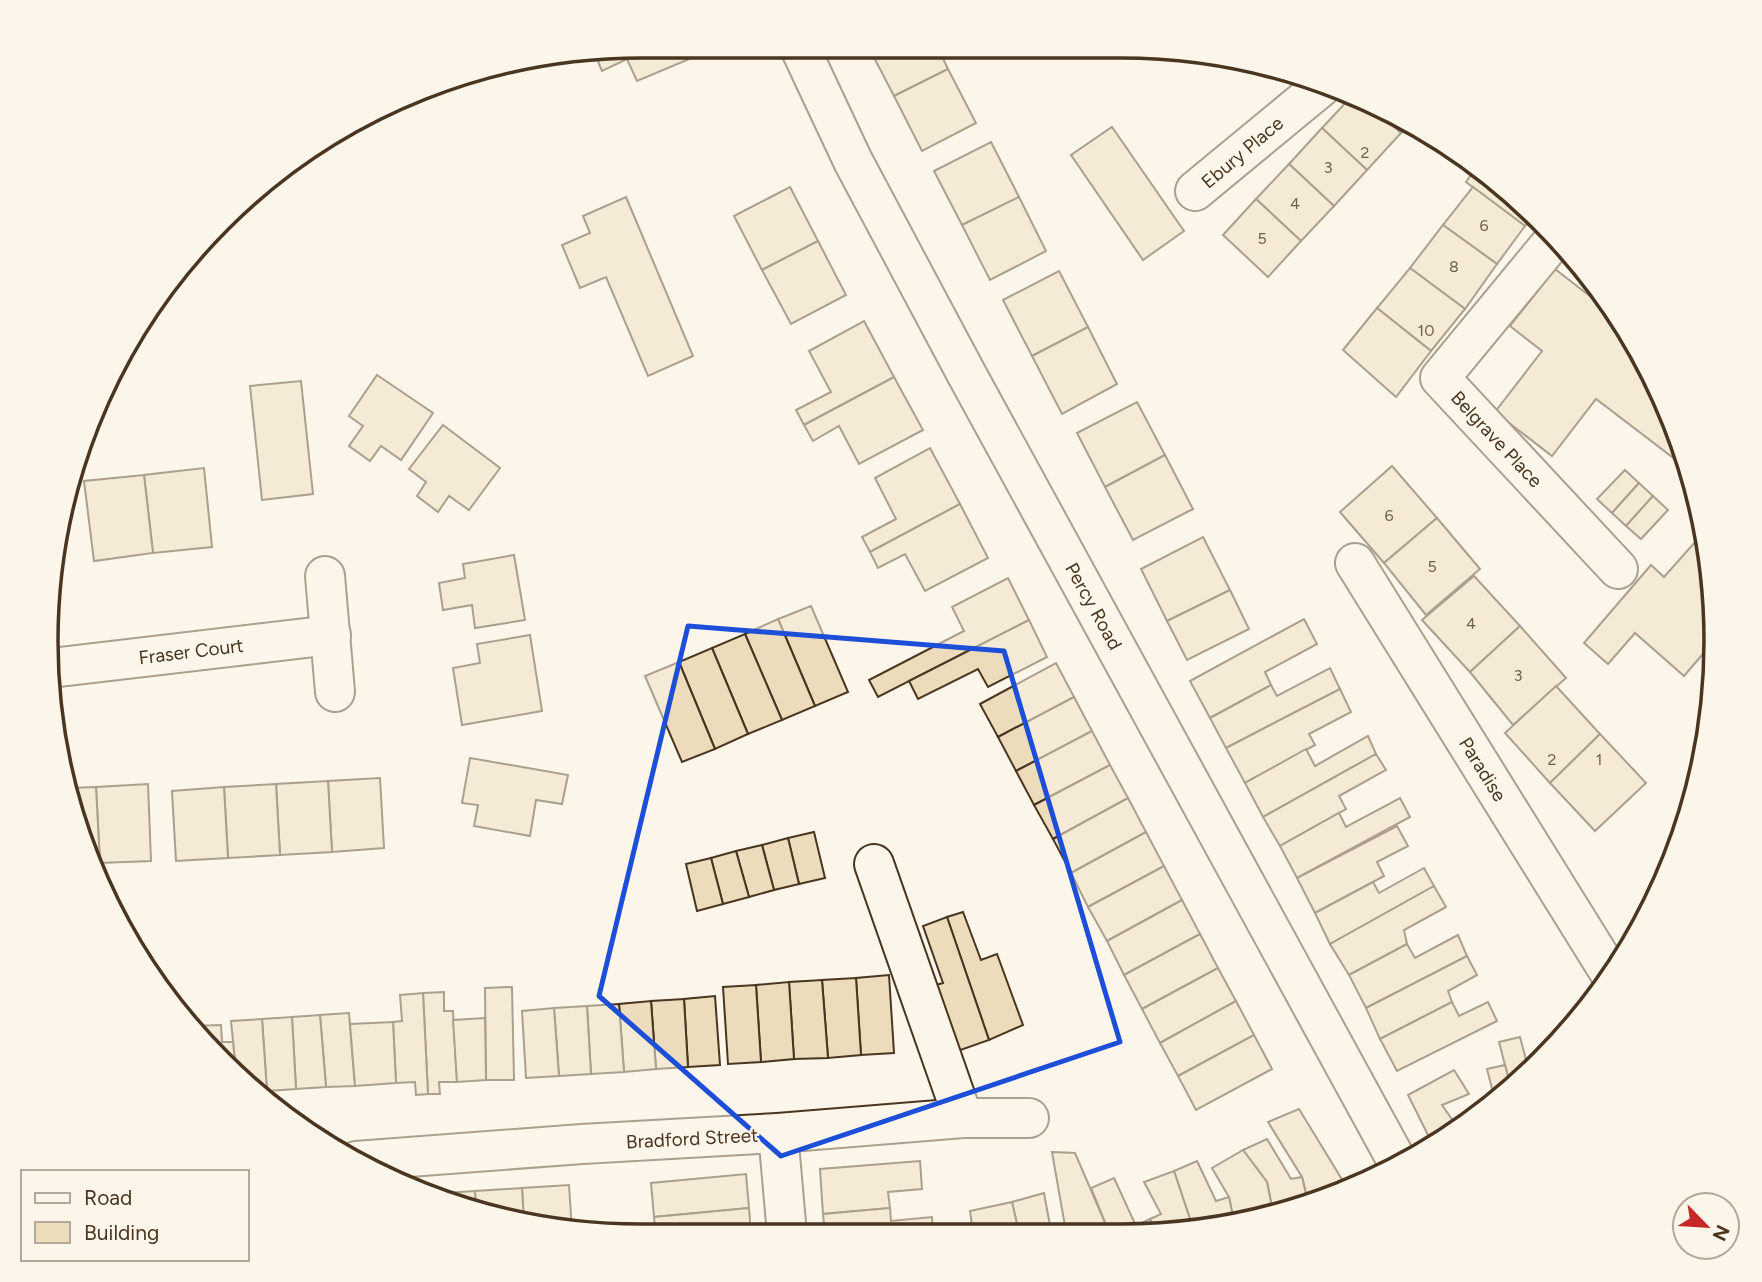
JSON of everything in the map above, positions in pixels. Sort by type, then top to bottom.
[{"type":"street","name":"Percy Road","points":[[805,58],[853,161],[960,362],[1394,1156]]},
{"type":"street","name":"Ebury Place","points":[[1195,191],[1315,92]]},
{"type":"street","name":"Belgrave Place","points":[[1549,245],[1440,379],[1618,569]]},
{"type":"street","name":"Paradise","points":[[1355,562],[1605,966]]},
{"type":"street","points":[[325,576],[335,692]]},
{"type":"street","name":"Fraser Court","points":[[59,667],[331,635]]},
{"type":"street","points":[[873,864],[963,1118]]},
{"type":"street","name":"Bradford Street","points":[[375,1160],[963,1118],[1029,1118]]},
{"type":"street","points":[[778,1133],[786,1224]]},
{"type":"highlighted area","points":[[688,626],[1004,651],[1120,1042],[781,1156],[599,996]]},
{"type":"building","points":[[641,58],[692,58],[637,81],[627,59],[602,71],[597,60]]},
{"type":"building","points":[[874,58],[943,58],[948,69],[894,96]]},
{"type":"building","points":[[948,69],[976,123],[922,151],[894,96]]},
{"type":"building","points":[[1346,103],[1393,125],[1401,133],[1367,170],[1322,128]]},
{"type":"building","points":[[1112,127],[1184,231],[1143,260],[1071,155]]},
{"type":"building","points":[[1322,128],[1367,170],[1334,206],[1289,164]]},
{"type":"building","points":[[991,142],[1019,197],[962,225],[934,171]]},
{"type":"building","points":[[1289,164],[1334,206],[1301,241],[1256,199]]},
{"type":"building","points":[[1471,175],[1506,202],[1527,223],[1525,226],[1466,182]]},
{"type":"building","points":[[790,187],[818,241],[762,270],[734,216]]},
{"type":"building","points":[[1473,187],[1525,226],[1497,264],[1443,225]]},
{"type":"building","points":[[626,197],[693,356],[648,376],[606,277],[580,288],[562,245],[590,233],[583,216]]},
{"type":"building","points":[[1019,197],[1046,251],[990,280],[962,225]]},
{"type":"building","points":[[1256,199],[1301,241],[1268,277],[1223,235]]},
{"type":"building","points":[[1443,225],[1497,264],[1465,309],[1410,268]]},
{"type":"building","points":[[818,241],[846,295],[791,324],[762,270]]},
{"type":"building","points":[[1410,268],[1465,309],[1431,351],[1377,308]]},
{"type":"building","points":[[1555,269],[1593,298],[1626,349],[1644,383],[1674,459],[1596,399],[1552,456],[1495,412],[1542,351],[1510,326]]},
{"type":"building","points":[[1059,271],[1088,327],[1032,356],[1003,300]]},
{"type":"building","points":[[1377,308],[1431,351],[1396,397],[1343,350]]},
{"type":"building","points":[[864,321],[894,377],[804,425],[796,410],[831,392],[809,351]]},
{"type":"building","points":[[1088,327],[1117,384],[1062,414],[1032,356]]},
{"type":"building","points":[[377,375],[433,413],[401,460],[381,446],[370,461],[349,446],[363,426],[349,416]]},
{"type":"building","points":[[894,377],[923,430],[859,464],[839,426],[813,441],[804,425]]},
{"type":"building","points":[[301,381],[313,494],[262,500],[250,386]]},
{"type":"building","points":[[1137,402],[1165,455],[1105,487],[1077,433]]},
{"type":"building","points":[[443,425],[500,468],[469,510],[449,496],[438,512],[417,496],[426,482],[409,469]]},
{"type":"building","points":[[930,448],[960,504],[870,552],[862,537],[896,519],[875,478]]},
{"type":"building","points":[[1165,455],[1193,509],[1133,540],[1105,487]]},
{"type":"building","points":[[1392,466],[1437,518],[1384,563],[1340,512]]},
{"type":"building","points":[[204,468],[212,547],[153,553],[144,475]]},
{"type":"building","points":[[1625,470],[1639,483],[1612,513],[1597,499]]},
{"type":"building","points":[[144,475],[153,553],[94,561],[84,481]]},
{"type":"building","points":[[1639,483],[1653,496],[1626,526],[1612,513]]},
{"type":"building","points":[[1653,496],[1668,510],[1641,539],[1626,526]]},
{"type":"building","points":[[960,504],[988,558],[925,591],[905,554],[878,568],[870,552]]},
{"type":"building","points":[[1437,518],[1480,569],[1426,615],[1384,563]]},
{"type":"building","points":[[1203,537],[1230,590],[1167,621],[1141,569]]},
{"type":"building","points":[[1695,542],[1703,603],[1704,653],[1684,676],[1635,633],[1608,664],[1584,643],[1651,565],[1664,577]]},
{"type":"building","points":[[514,555],[525,620],[475,628],[472,605],[443,610],[439,583],[465,578],[463,564]]},
{"type":"building","points":[[1474,576],[1520,626],[1470,672],[1422,620]]},
{"type":"building","points":[[1008,578],[1029,620],[878,697],[869,680],[964,631],[952,607]]},
{"type":"building","points":[[1230,590],[1249,629],[1187,660],[1167,621]]},
{"type":"building","points":[[811,606],[848,692],[815,706],[778,619]]},
{"type":"building","points":[[778,619],[815,706],[782,720],[745,634]]},
{"type":"building","points":[[1304,619],[1317,644],[1265,672],[1271,685],[1210,718],[1190,681]]},
{"type":"building","points":[[1029,620],[1047,657],[988,687],[978,669],[918,699],[909,681]]},
{"type":"building","points":[[1520,626],[1566,678],[1513,725],[1470,672]]},
{"type":"building","points":[[745,634],[782,720],[748,734],[712,648]]},
{"type":"building","points":[[530,635],[542,711],[462,725],[453,668],[480,663],[477,644]]},
{"type":"building","points":[[712,648],[748,734],[715,749],[679,662]]},
{"type":"building","points":[[679,662],[715,749],[682,762],[645,676]]},
{"type":"building","points":[[1056,663],[1074,697],[998,737],[980,704]]},
{"type":"building","points":[[1330,668],[1340,689],[1226,748],[1210,718],[1271,685],[1277,696]]},
{"type":"building","points":[[1556,686],[1600,734],[1550,783],[1505,733]]},
{"type":"building","points":[[1340,689],[1351,712],[1309,734],[1315,745],[1245,783],[1226,748]]},
{"type":"building","points":[[1074,697],[1092,731],[1016,771],[998,737]]},
{"type":"building","points":[[1092,731],[1110,765],[1034,805],[1016,771]]},
{"type":"building","points":[[1600,734],[1646,783],[1595,831],[1550,783]]},
{"type":"building","points":[[1368,736],[1376,754],[1263,817],[1245,783],[1306,749],[1315,766]]},
{"type":"building","points":[[1376,754],[1386,770],[1339,796],[1346,809],[1280,846],[1263,817]]},
{"type":"building","points":[[470,758],[568,775],[562,804],[536,800],[530,836],[474,826],[478,805],[462,803]]},
{"type":"building","points":[[1110,765],[1128,798],[1053,839],[1034,805]]},
{"type":"building","points":[[380,778],[384,848],[332,852],[328,781]]},
{"type":"building","points":[[328,781],[332,852],[280,855],[276,784]]},
{"type":"building","points":[[148,784],[151,861],[102,863],[96,787]]},
{"type":"building","points":[[276,784],[280,855],[228,858],[224,787]]},
{"type":"building","points":[[96,787],[100,858],[89,828],[77,788]]},
{"type":"building","points":[[224,787],[228,858],[176,861],[172,791]]},
{"type":"building","points":[[1128,798],[1146,832],[1071,873],[1053,839]]},
{"type":"building","points":[[1400,798],[1410,817],[1297,878],[1280,846],[1339,813],[1346,827]]},
{"type":"building","points":[[1397,826],[1408,846],[1377,862],[1384,876],[1315,913],[1297,878]]},
{"type":"building","points":[[814,832],[825,878],[799,884],[788,838]]},
{"type":"building","points":[[1146,832],[1164,866],[1088,907],[1071,873]]},
{"type":"building","points":[[788,838],[799,884],[774,890],[762,845]]},
{"type":"building","points":[[762,845],[774,890],[749,897],[736,851]]},
{"type":"building","points":[[736,851],[749,897],[723,904],[711,858]]},
{"type":"building","points":[[711,858],[723,904],[697,911],[686,864]]},
{"type":"building","points":[[1164,866],[1182,900],[1107,941],[1088,907]]},
{"type":"building","points":[[1424,868],[1434,886],[1330,944],[1315,913],[1373,882],[1379,893]]},
{"type":"building","points":[[1434,886],[1446,907],[1404,930],[1407,944],[1349,975],[1330,944]]},
{"type":"building","points":[[1182,900],[1200,934],[1124,975],[1107,941]]},
{"type":"building","points":[[963,912],[981,960],[997,954],[1023,1025],[989,1040],[947,917]]},
{"type":"building","points":[[947,917],[989,1040],[952,1053],[929,987],[943,983],[923,926]]},
{"type":"building","points":[[1200,934],[1218,968],[1142,1009],[1124,975]]},
{"type":"building","points":[[1458,935],[1467,956],[1366,1008],[1349,975],[1407,944],[1415,958]]},
{"type":"building","points":[[1467,956],[1477,975],[1448,991],[1452,1002],[1380,1039],[1366,1008]]},
{"type":"building","points":[[1218,968],[1236,1001],[1160,1043],[1142,1009]]},
{"type":"building","points":[[889,975],[894,1053],[861,1055],[856,978]]},
{"type":"building","points":[[856,978],[861,1055],[828,1058],[822,980]]},
{"type":"building","points":[[822,980],[828,1058],[794,1059],[789,982]]},
{"type":"building","points":[[789,982],[794,1059],[761,1062],[756,985]]},
{"type":"building","points":[[756,985],[761,1062],[728,1064],[723,987]]},
{"type":"building","points":[[512,987],[514,1080],[486,1080],[485,988]]},
{"type":"building","points":[[444,992],[444,1011],[453,1011],[457,1082],[439,1082],[440,1094],[428,1094],[423,993]]},
{"type":"building","points":[[423,993],[428,1094],[416,1095],[415,1082],[396,1083],[393,1022],[402,1021],[400,995]]},
{"type":"building","points":[[715,996],[720,1065],[688,1067],[684,999]]},
{"type":"building","points":[[684,999],[688,1067],[656,1069],[651,1001]]},
{"type":"building","points":[[651,1001],[656,1069],[624,1072],[619,1004]]},
{"type":"building","points":[[1236,1001],[1254,1035],[1178,1076],[1160,1043]]},
{"type":"building","points":[[1452,1002],[1459,1016],[1488,1002],[1497,1021],[1397,1071],[1380,1039]]},
{"type":"building","points":[[619,1004],[624,1072],[591,1074],[587,1006]]},
{"type":"building","points":[[587,1006],[591,1074],[559,1076],[554,1008]]},
{"type":"building","points":[[554,1008],[559,1076],[526,1078],[522,1011]]},
{"type":"building","points":[[349,1013],[355,1086],[326,1087],[320,1015]]},
{"type":"building","points":[[320,1015],[326,1087],[296,1089],[292,1017]]},
{"type":"building","points":[[292,1017],[296,1089],[270,1091],[267,1089],[262,1019]]},
{"type":"building","points":[[485,1018],[486,1080],[457,1082],[453,1020]]},
{"type":"building","points":[[262,1019],[267,1089],[235,1059],[231,1021]]},
{"type":"building","points":[[393,1022],[396,1083],[355,1086],[350,1024]]},
{"type":"building","points":[[221,1025],[222,1042],[233,1042],[235,1059],[202,1026]]},
{"type":"building","points":[[1254,1035],[1272,1069],[1196,1110],[1178,1076]]},
{"type":"building","points":[[1520,1037],[1526,1060],[1508,1078],[1499,1042]]},
{"type":"building","points":[[1505,1065],[1508,1078],[1493,1091],[1487,1069]]},
{"type":"building","points":[[1454,1070],[1469,1094],[1442,1105],[1453,1120],[1429,1136],[1408,1095]]},
{"type":"building","points":[[1299,1109],[1343,1181],[1306,1194],[1302,1177],[1268,1122]]},
{"type":"building","points":[[1267,1139],[1291,1179],[1302,1177],[1306,1194],[1271,1204],[1267,1182],[1243,1150]]},
{"type":"building","points":[[1243,1150],[1267,1182],[1271,1204],[1232,1213],[1229,1197],[1212,1168]]},
{"type":"building","points":[[1052,1152],[1075,1153],[1106,1224],[1065,1224]]},
{"type":"building","points":[[920,1161],[922,1189],[888,1192],[890,1208],[823,1214],[820,1169]]},
{"type":"building","points":[[1197,1161],[1216,1201],[1229,1197],[1232,1213],[1190,1220],[1174,1171]]},
{"type":"building","points":[[1174,1171],[1190,1220],[1152,1223],[1150,1219],[1161,1214],[1144,1182]]},
{"type":"building","points":[[746,1174],[749,1208],[654,1217],[651,1183]]},
{"type":"building","points":[[1114,1178],[1135,1224],[1106,1224],[1091,1188]]},
{"type":"building","points":[[569,1185],[571,1220],[523,1212],[522,1188]]},
{"type":"building","points":[[522,1188],[523,1212],[475,1200],[475,1191]]},
{"type":"building","points":[[475,1191],[475,1200],[454,1193]]},
{"type":"building","points":[[1044,1193],[1050,1224],[1017,1224],[1012,1202]]},
{"type":"building","points":[[1012,1202],[1017,1224],[972,1224],[970,1211]]},
{"type":"building","points":[[749,1208],[750,1224],[655,1224],[654,1217]]},
{"type":"building","points":[[890,1208],[891,1221],[932,1217],[932,1224],[824,1224],[823,1214]]}]
